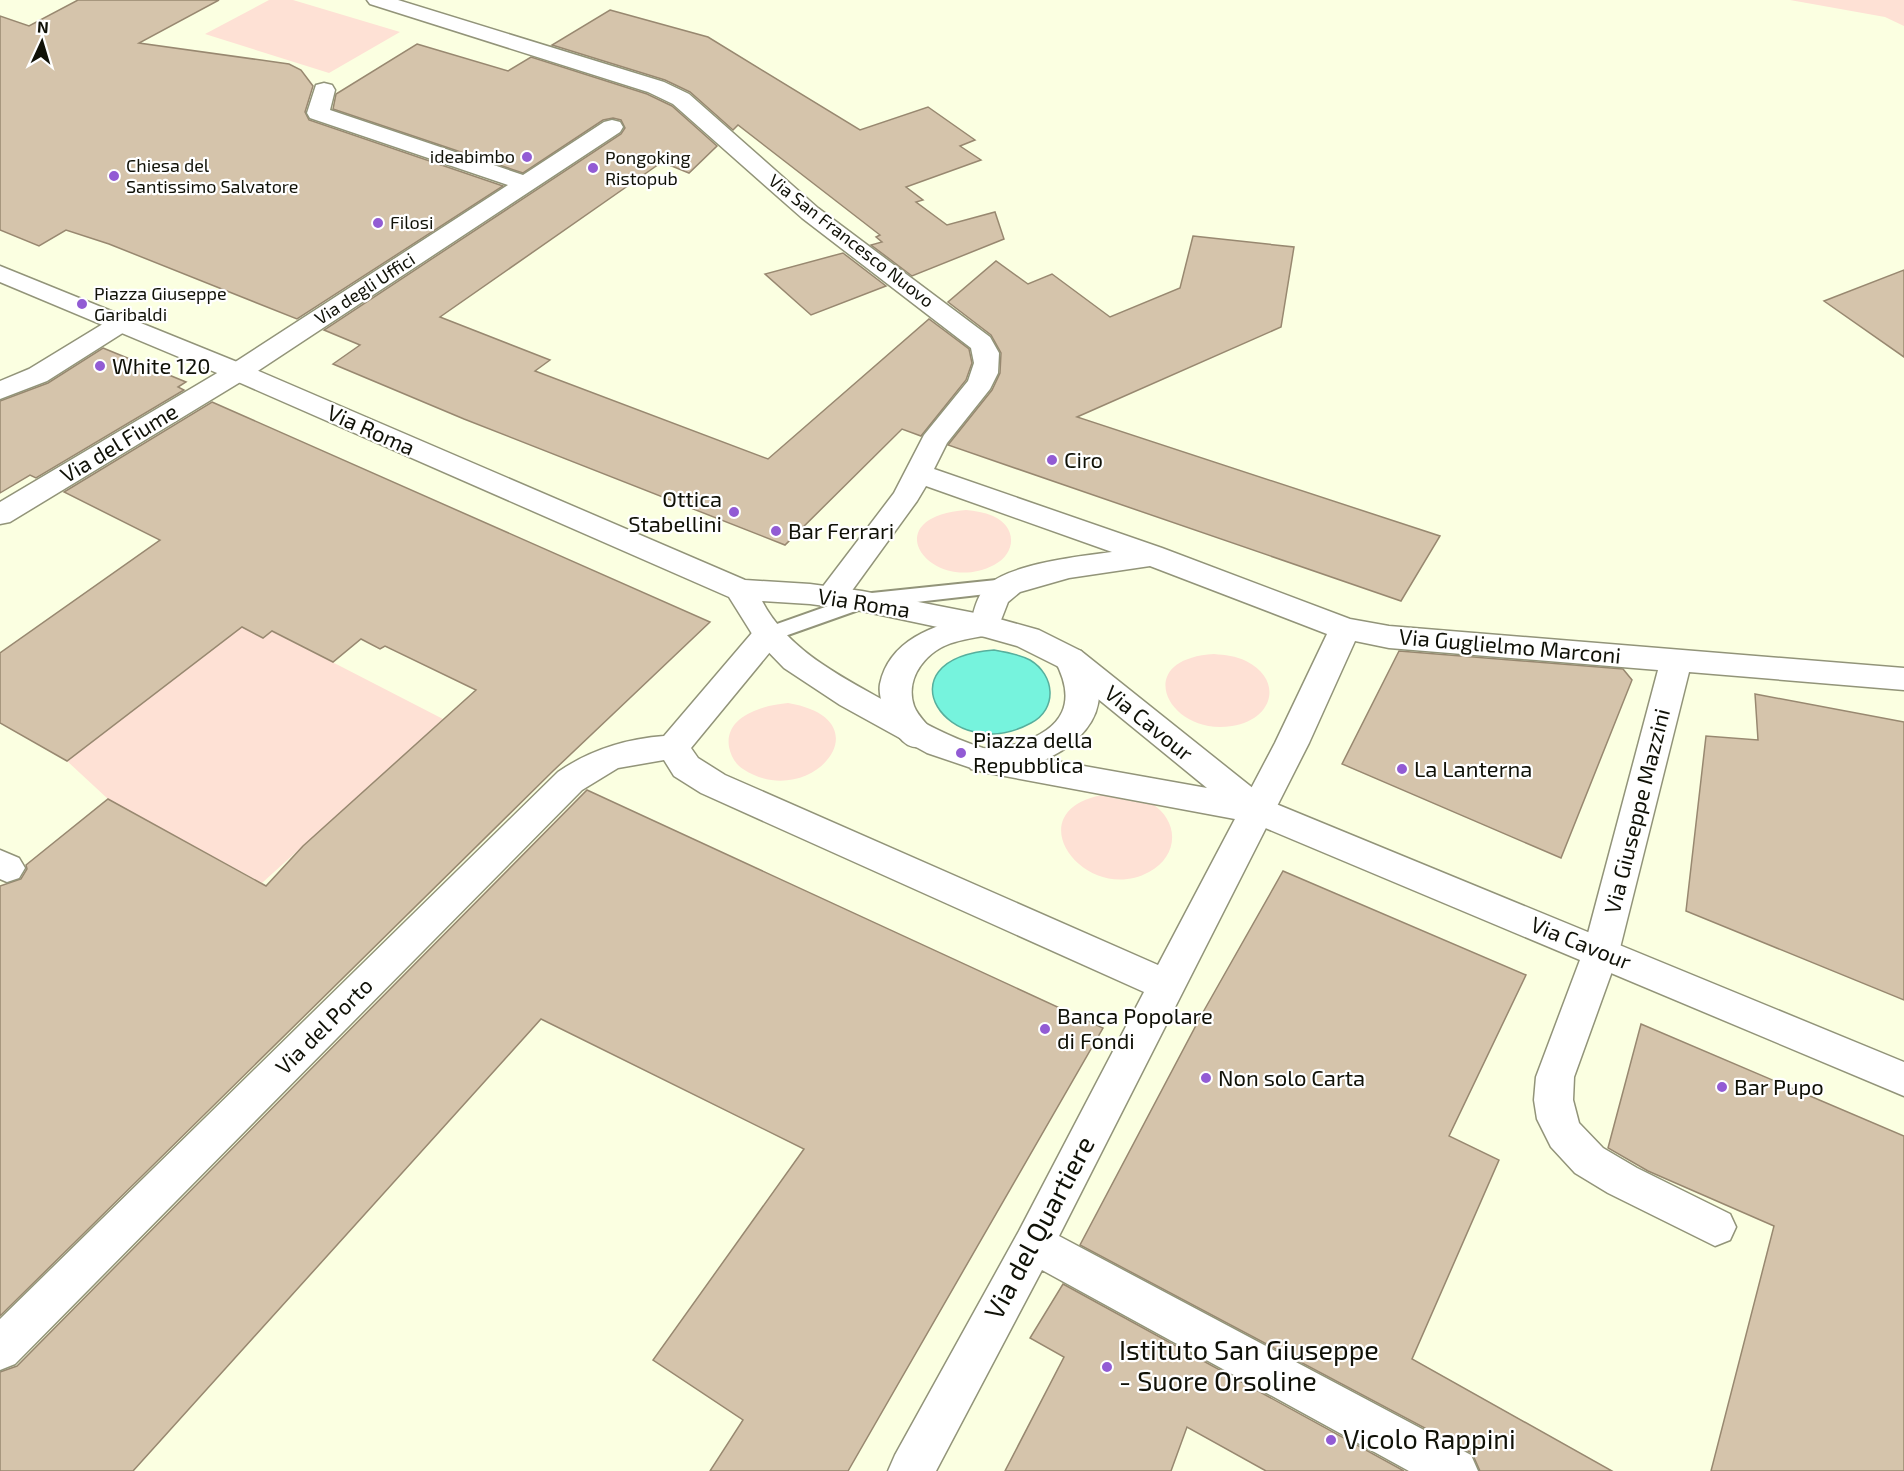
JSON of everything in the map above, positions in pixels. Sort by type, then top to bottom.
[{"type":"street","name":"Via San Francesco Nuovo","points":[[377,0],[656,87],[681,99],[810,213],[976,338],[987,351],[986,373],[934,441],[901,505],[847,598]]},
{"type":"street","points":[[324,90],[318,113],[528,184]]},
{"type":"street","name":"Via degli Uffici","points":[[238,372],[612,128]]},
{"type":"street","name":"Via Roma","points":[[0,273],[238,372],[741,591],[847,598],[985,626]]},
{"type":"street","points":[[0,392],[38,375],[120,324]]},
{"type":"street","name":"Via del Fiume","points":[[0,515],[238,372]]},
{"type":"street","points":[[768,635],[673,747],[686,767],[713,784],[1166,984],[1292,742],[1345,629],[1151,555],[918,473]]},
{"type":"street","points":[[985,626],[992,602],[1006,586],[1033,575],[1151,555]]},
{"type":"street","points":[[741,591],[768,635],[814,675],[919,736],[947,749],[983,760],[1022,755],[1045,746],[1064,734],[1077,719],[1084,700],[1084,687],[1080,672],[1070,659],[1028,638],[985,626],[939,636],[918,649],[903,664],[896,683],[897,705],[919,736]]},
{"type":"street","name":"Via Guglielmo Marconi","points":[[1345,629],[1389,637],[1904,679]]},
{"type":"street","name":"Via Cavour","points":[[1070,659],[1257,810]]},
{"type":"street","name":"Via Giuseppe Mazzini","points":[[1676,660],[1601,952],[1555,1077],[1553,1091],[1560,1126],[1571,1144],[1585,1159],[1605,1172],[1715,1227]]},
{"type":"street","name":"Via del Porto","points":[[0,1349],[570,781],[604,759],[644,749],[673,747]]},
{"type":"street","name":"Via Cavour","points":[[983,760],[1257,810],[1904,1079]]},
{"type":"street","name":"Via del Quartiere","points":[[911,1471],[1034,1244],[1166,984]]},
{"type":"street","points":[[1034,1244],[1455,1471]]},
{"type":"lane","points":[[768,635],[847,598],[1006,586]]},
{"type":"shaded area","points":[[269,0],[293,0],[400,32],[329,73],[205,34]]},
{"type":"shaded area","points":[[1790,0],[1904,0],[1904,26],[1885,17]]},
{"type":"shaded area","points":[[966,510],[993,516],[1007,527],[1011,540],[1007,554],[994,565],[971,572],[951,571],[933,564],[921,552],[917,539],[922,526],[937,516]]},
{"type":"shaded area","points":[[242,627],[263,638],[272,631],[443,719],[262,883],[108,799],[67,761]]},
{"type":"shaded area","points":[[1214,654],[1246,661],[1258,669],[1266,679],[1269,699],[1257,716],[1232,726],[1210,726],[1191,720],[1176,709],[1168,696],[1166,682],[1172,669],[1188,659]]},
{"type":"shaded area","points":[[788,703],[818,713],[833,727],[836,743],[828,759],[813,772],[792,780],[768,779],[743,769],[734,760],[729,747],[729,736],[733,727],[739,720],[758,709]]},
{"type":"shaded area","points":[[1116,793],[1147,801],[1160,810],[1167,819],[1172,838],[1166,857],[1159,865],[1149,872],[1124,879],[1101,876],[1081,865],[1067,850],[1061,832],[1066,815],[1083,801]]},
{"type":"water","points":[[994,650],[1021,656],[1038,666],[1048,683],[1049,701],[1040,717],[1031,723],[1001,733],[974,732],[952,722],[938,707],[932,689],[939,672],[959,658]]},
{"type":"building","points":[[78,0],[219,0],[139,43],[289,64],[301,70],[313,86],[305,112],[309,120],[503,186],[297,319],[109,244],[66,230],[39,246],[0,230],[0,16],[29,26]]},
{"type":"building","points":[[610,10],[708,37],[860,130],[928,107],[975,140],[960,146],[981,160],[906,187],[923,200],[916,202],[947,225],[995,212],[1004,239],[912,276],[871,245],[882,242],[876,237],[880,235],[738,125],[733,130],[690,92],[665,80],[552,45]]},
{"type":"building","points":[[417,44],[508,71],[531,57],[647,94],[672,106],[717,146],[689,173],[662,162],[440,317],[550,360],[535,371],[768,459],[929,319],[969,349],[972,363],[966,380],[921,436],[902,429],[785,545],[464,419],[333,364],[360,345],[324,330],[621,134],[625,128],[621,120],[613,118],[603,120],[523,173],[333,109],[336,94]]},
{"type":"building","points":[[1193,236],[1294,247],[1281,327],[1077,417],[1440,536],[1401,601],[948,445],[992,390],[1000,373],[1001,353],[991,335],[948,302],[996,261],[1028,284],[1052,274],[1110,317],[1180,288]]},
{"type":"building","points":[[843,253],[886,286],[811,315],[765,274]]},
{"type":"building","points":[[1904,270],[1904,357],[1824,301]]},
{"type":"building","points":[[103,348],[186,382],[178,387],[184,390],[36,478],[30,475],[0,493],[0,401],[48,383]]},
{"type":"building","points":[[212,402],[710,622],[553,771],[0,1316],[0,886],[21,879],[27,869],[26,865],[108,799],[266,886],[303,846],[476,690],[385,646],[380,649],[361,639],[333,662],[272,631],[263,638],[242,627],[67,761],[0,723],[0,653],[160,540],[64,492]]},
{"type":"building","points":[[1399,651],[1623,669],[1632,680],[1561,858],[1342,764]]},
{"type":"building","points":[[1755,694],[1904,722],[1904,1000],[1686,911],[1706,736],[1758,740]]},
{"type":"building","points":[[587,790],[1103,1028],[848,1471],[710,1471],[743,1420],[653,1360],[804,1149],[541,1019],[133,1471],[0,1471],[0,1372],[17,1366]]},
{"type":"building","points":[[1283,871],[1526,975],[1449,1136],[1499,1160],[1412,1359],[1612,1471],[1480,1471],[1472,1453],[1080,1245],[1202,1014]]},
{"type":"building","points":[[1641,1024],[1904,1136],[1904,1471],[1711,1471],[1774,1226],[1648,1171],[1608,1148]]},
{"type":"building","name":"Istituto San Giuseppe - Suore Orsoline","points":[[1063,1284],[1404,1471],[1266,1471],[1187,1427],[1171,1471],[1005,1471],[1064,1357],[1030,1338]]},
{"type":"place","name":"ideabimbo","points":[[527,157]]},
{"type":"place","name":"Pongoking Ristopub","points":[[593,168]]},
{"type":"place","name":"Chiesa del Santissimo Salvatore","points":[[114,176]]},
{"type":"place","name":"Filosi","points":[[378,223]]},
{"type":"place","name":"Piazza Giuseppe Garibaldi","points":[[82,304]]},
{"type":"place","name":"White 120","points":[[100,366]]},
{"type":"place","name":"Ciro","points":[[1052,460]]},
{"type":"place","name":"Ottica Stabellini","points":[[734,512]]},
{"type":"place","name":"Bar Ferrari","points":[[776,531]]},
{"type":"place","name":"Piazza della Repubblica","points":[[961,753]]},
{"type":"place","name":"La Lanterna","points":[[1402,769]]},
{"type":"place","name":"Banca Popolare di Fondi","points":[[1045,1029]]},
{"type":"place","name":"Non solo Carta","points":[[1206,1078]]},
{"type":"place","name":"Bar Pupo","points":[[1722,1087]]},
{"type":"place","name":"Istituto San Giuseppe - Suore Orsoline","points":[[1107,1367]]},
{"type":"place","name":"Vicolo Rappini","points":[[1331,1440]]}]
